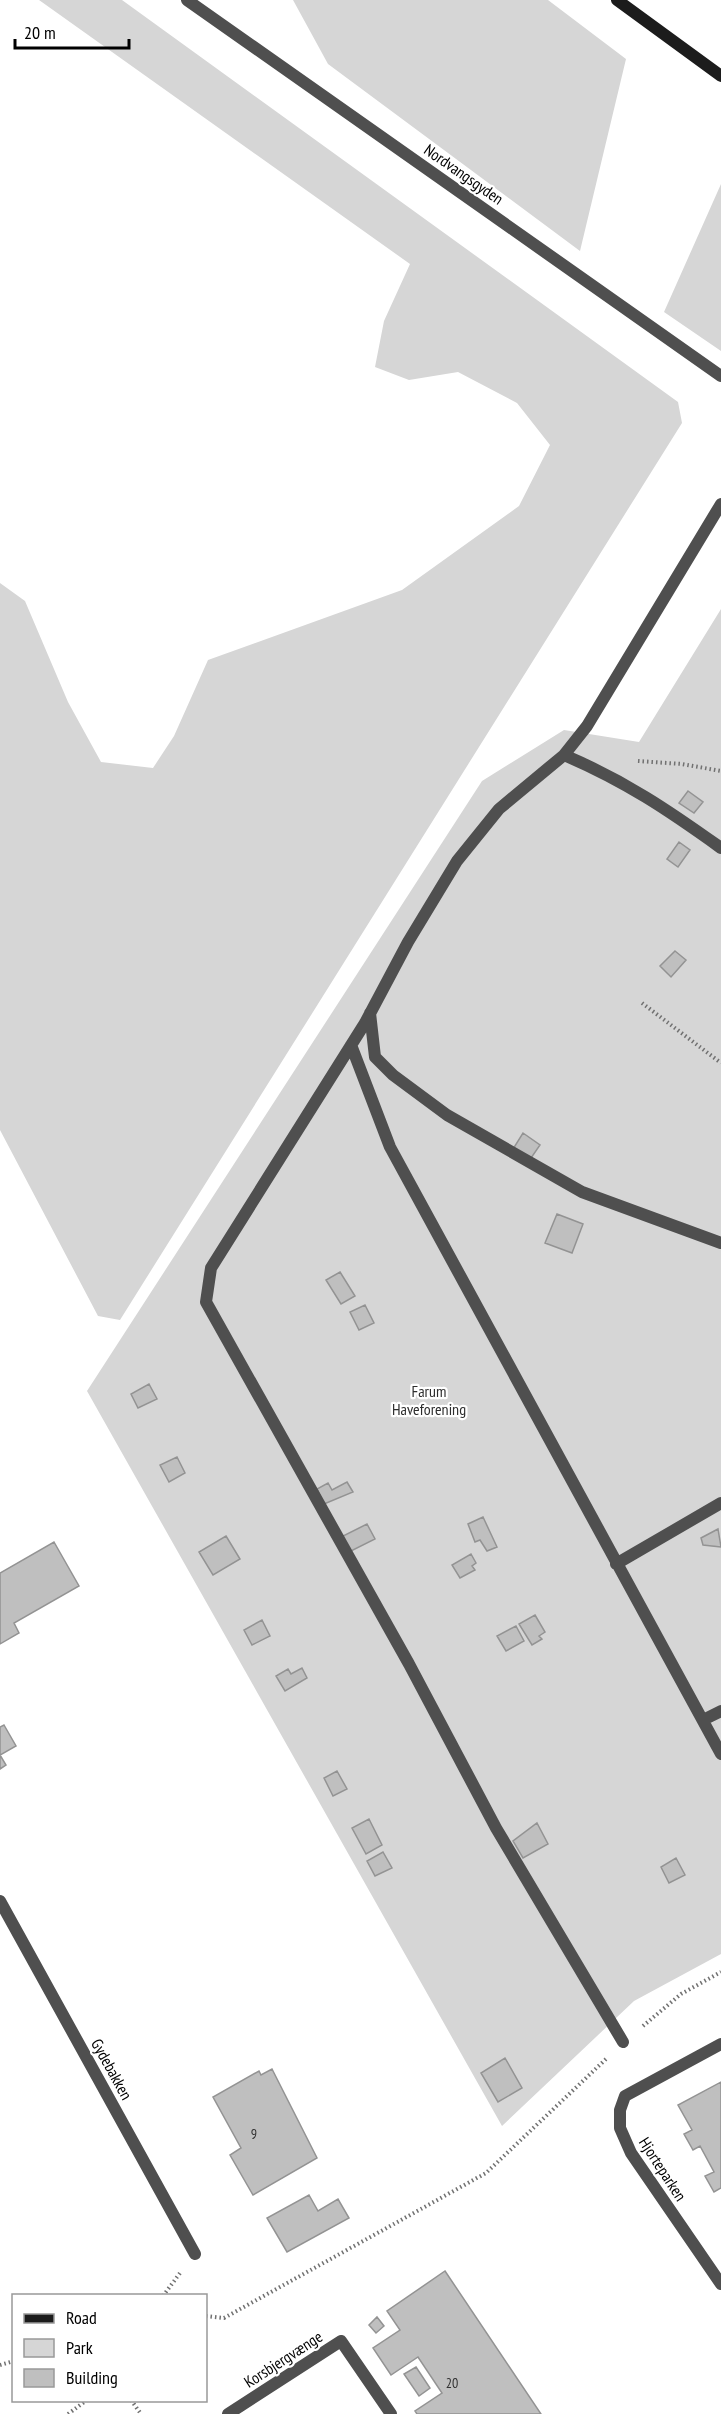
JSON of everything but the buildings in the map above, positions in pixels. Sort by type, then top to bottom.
[{"type":"main road","points":[[617,0],[721,76]]},
{"type":"street","name":"Nordvangsgyden","points":[[187,0],[721,376]]},
{"type":"street","points":[[623,2042],[496,1828],[409,1664],[206,1302],[212,1268],[351,1045],[408,942],[457,861],[499,809],[564,755],[587,726],[721,504]]},
{"type":"street","points":[[564,755],[656,801],[721,848]]},
{"type":"street","points":[[370,1013],[375,1057],[393,1075],[447,1115],[582,1192],[721,1242]]},
{"type":"street","points":[[351,1045],[390,1147],[721,1754]]},
{"type":"street","points":[[616,1564],[721,1503]]},
{"type":"street","points":[[703,1720],[721,1711]]},
{"type":"street","name":"Gydebakken","points":[[0,1901],[195,2254]]},
{"type":"street","name":"Hjorteparken","points":[[721,2044],[625,2096],[620,2110],[620,2128],[631,2153],[721,2284]]},
{"type":"street","name":"Korsbjergvænge","points":[[228,2414],[341,2341],[391,2414]]},
{"type":"path","points":[[593,768],[635,761],[681,764],[721,771]]},
{"type":"path","points":[[642,1003],[721,1063]]},
{"type":"path","points":[[207,2316],[224,2318],[486,2173],[623,2042],[681,1994],[721,1972]]},
{"type":"path","points":[[68,2414],[84,2402]]},
{"type":"green space","points":[[39,0],[122,0],[678,402],[682,423],[120,1320],[98,1316],[0,1130],[0,583],[25,601],[68,702],[101,762],[153,768],[174,736],[208,660],[402,590],[519,506],[550,445],[517,403],[458,372],[409,380],[375,367],[384,321],[410,264]]},
{"type":"green space","points":[[293,0],[548,0],[626,59],[580,251],[328,64]]},
{"type":"green space","points":[[721,184],[721,351],[664,312]]},
{"type":"green space","name":"Farum Haveforening","points":[[721,609],[721,1954],[634,2001],[502,2126],[87,1391],[482,781],[564,730],[639,742]]}]
